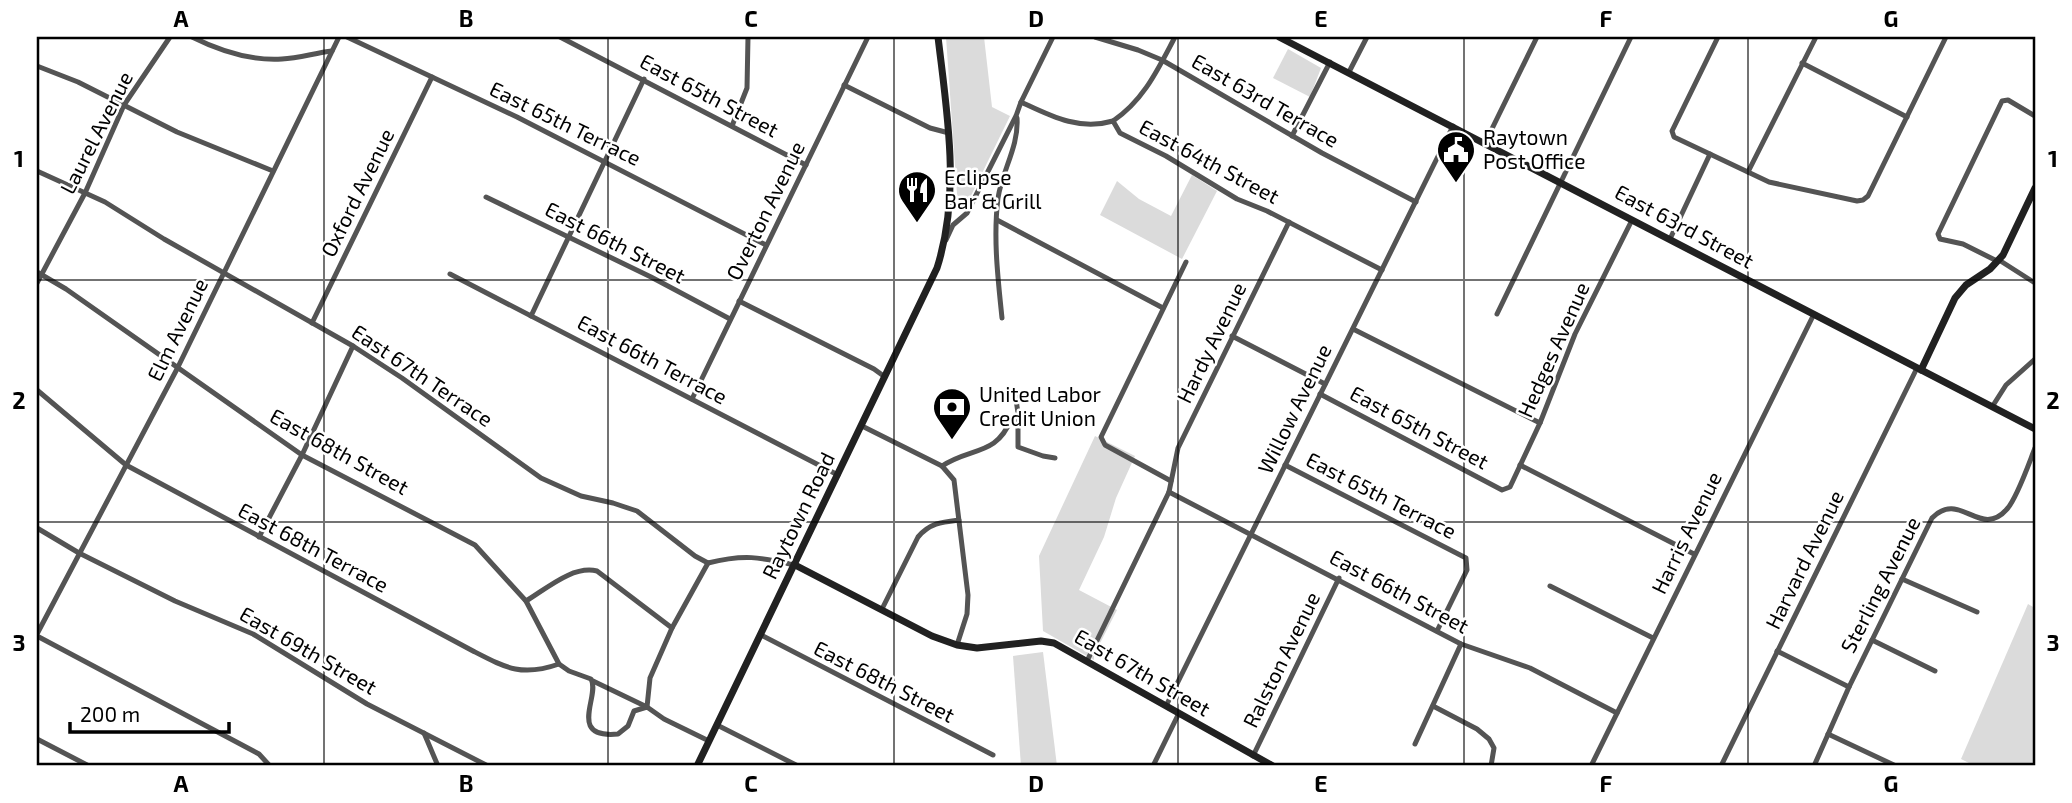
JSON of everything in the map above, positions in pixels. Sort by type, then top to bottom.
[{"type":"street","name":"Laurel Avenue","points":[[37,283],[39,273],[85,193],[124,105],[170,37]]},
{"type":"street","points":[[192,37],[221,50],[262,59],[284,59],[332,51]]},
{"type":"street","name":"Elm Avenue","points":[[37,635],[177,369],[339,37]]},
{"type":"street","name":"East 65th Terrace","points":[[347,37],[605,161],[766,245]]},
{"type":"street","name":"East 65th Street","points":[[561,37],[806,164]]},
{"type":"street","points":[[732,126],[747,89],[748,37]]},
{"type":"street","name":"Overton Avenue","points":[[692,400],[868,37]]},
{"type":"street","name":"Raytown Road","points":[[697,766],[932,281],[943,246],[949,194],[949,133],[937,37]]},
{"type":"street","points":[[943,246],[953,225],[967,213],[1017,116],[1052,38],[1043,37]]},
{"type":"street","name":"East 63rd Terrace","points":[[1095,37],[1163,60],[1293,136],[1416,202]]},
{"type":"street","points":[[1114,121],[1140,99],[1175,37]]},
{"type":"street","name":"East 63rd Street","points":[[1279,37],[2035,429]]},
{"type":"street","points":[[1349,72],[1367,37]]},
{"type":"street","points":[[1485,143],[1538,37]]},
{"type":"street","points":[[1497,314],[1631,37]]},
{"type":"street","points":[[1718,37],[1672,131],[1673,136],[1788,188],[1860,200],[1868,196],[1946,37]]},
{"type":"street","points":[[1748,172],[1816,37]]},
{"type":"street","points":[[1293,136],[1330,62]]},
{"type":"street","points":[[1802,63],[1907,117]]},
{"type":"street","points":[[37,66],[78,82],[177,132],[273,171]]},
{"type":"street","name":"Oxford Avenue","points":[[312,323],[432,77]]},
{"type":"street","points":[[531,316],[644,79]]},
{"type":"street","points":[[844,85],[930,128],[949,133]]},
{"type":"street","points":[[2035,116],[2003,100],[1938,234],[1938,238],[1963,244],[2035,283]]},
{"type":"street","name":"East 64th Street","points":[[1021,102],[1074,124],[1114,121],[1120,133],[1166,156],[1237,199],[1289,222],[1382,270]]},
{"type":"street","points":[[1002,318],[995,243],[998,196],[1017,130],[1017,116]]},
{"type":"street","name":"Willow Avenue","points":[[1166,706],[1453,126]]},
{"type":"street","points":[[1670,239],[1710,154]]},
{"type":"street","name":"East 67th Terrace","points":[[37,171],[105,202],[164,239],[353,346],[541,478],[580,496],[613,503],[636,512],[708,564]]},
{"type":"street","points":[[1919,369],[1955,298],[1966,285],[1998,261],[2033,200],[2035,188]]},
{"type":"street","name":"East 66th Street","points":[[486,197],[730,319]]},
{"type":"street","points":[[997,220],[1163,308]]},
{"type":"street","name":"Hedges Avenue","points":[[1504,490],[1510,487],[1540,423],[1575,334],[1632,220]]},
{"type":"street","name":"Hardy Avenue","points":[[1169,492],[1178,448],[1289,222]]},
{"type":"street","points":[[1171,481],[1105,445],[1102,430],[1186,261]]},
{"type":"street","name":"East 68th Street","points":[[39,273],[302,455],[475,545],[526,601],[559,664]]},
{"type":"street","name":"East 66th Terrace","points":[[450,274],[838,475]]},
{"type":"street","points":[[739,301],[856,359],[886,377]]},
{"type":"street","name":"Harris Avenue","points":[[1591,766],[1814,314]]},
{"type":"street","points":[[1353,329],[1540,423]]},
{"type":"street","name":"East 65th Street","points":[[1232,336],[1325,384]]},
{"type":"street","points":[[259,537],[302,455],[353,346]]},
{"type":"street","points":[[1992,407],[2006,384],[2035,359]]},
{"type":"street","name":"Harvard Avenue","points":[[1721,766],[1919,369]]},
{"type":"street","name":"East 68th Terrace","points":[[37,390],[126,465],[507,668],[532,671],[559,664]]},
{"type":"street","points":[[1015,393],[1018,447],[1055,458]]},
{"type":"street","name":"East 65th Street","points":[[1320,394],[1504,490]]},
{"type":"street","points":[[942,466],[998,442],[1011,419]]},
{"type":"street","points":[[862,426],[942,466],[954,480],[968,595],[967,614],[957,645]]},
{"type":"street","name":"Sterling Avenue","points":[[1814,766],[1849,687],[1932,519],[1940,510],[1955,508],[1985,520],[1997,517],[2007,510],[2035,448]]},
{"type":"street","name":"East 65th Terrace","points":[[1285,465],[1463,555],[1467,561],[1467,570],[1437,631]]},
{"type":"street","points":[[1520,465],[1694,554]]},
{"type":"street","points":[[1087,661],[1169,492]]},
{"type":"street","name":"East 66th Street","points":[[1169,492],[1339,578],[1461,644],[1530,668],[1617,713]]},
{"type":"street","points":[[882,609],[924,530],[933,524],[959,520]]},
{"type":"street","name":"East 69th Street","points":[[37,528],[79,553],[175,601],[253,634],[368,704],[488,766]]},
{"type":"street","points":[[647,706],[650,678],[672,628],[708,564],[737,556],[795,565]]},
{"type":"street","name":"East 67th Street","points":[[795,565],[932,636],[957,645],[977,648],[1041,641],[1054,643],[1273,766]]},
{"type":"street","points":[[526,601],[587,568],[597,570],[672,628]]},
{"type":"street","name":"Ralston Avenue","points":[[1253,755],[1339,578]]},
{"type":"street","points":[[1902,579],[1977,612]]},
{"type":"street","points":[[1550,586],[1653,638]]},
{"type":"street","points":[[37,635],[258,754],[270,766]]},
{"type":"street","name":"East 68th Street","points":[[761,635],[993,755]]},
{"type":"street","points":[[1872,640],[1935,671]]},
{"type":"street","points":[[1415,744],[1461,644]]},
{"type":"street","points":[[1777,651],[1849,687]]},
{"type":"street","points":[[559,664],[647,706],[664,719],[709,741]]},
{"type":"street","points":[[593,681],[595,687],[587,715],[590,725],[599,732],[618,734],[628,726],[634,711],[647,706]]},
{"type":"street","points":[[1433,706],[1484,733],[1494,748],[1491,766]]},
{"type":"street","points":[[1153,766],[1179,713]]},
{"type":"street","points":[[717,725],[798,766]]},
{"type":"street","points":[[424,733],[438,766]]},
{"type":"street","points":[[1828,734],[1896,766]]},
{"type":"street","points":[[37,739],[89,766]]},
{"type":"shaded area","points":[[946,37],[984,37],[992,107],[1010,116],[965,208],[958,208]]},
{"type":"shaded area","points":[[1288,49],[1321,68],[1310,97],[1273,78]]},
{"type":"shaded area","points":[[1192,175],[1217,191],[1182,259],[1100,215],[1117,181],[1139,199],[1171,216]]},
{"type":"shaded area","points":[[1095,436],[1135,456],[1116,498],[1104,537],[1079,590],[1117,610],[1094,660],[1043,631],[1039,556]]},
{"type":"shaded area","points":[[2028,604],[2035,608],[2035,766],[1975,766],[1961,759]]},
{"type":"shaded area","points":[[1043,652],[1057,766],[1021,766],[1013,656]]},
{"type":"place","name":"Raytown Post Office","points":[[1456,184]]},
{"type":"place","name":"Eclipse Bar & Grill","points":[[917,224]]},
{"type":"place","name":"United Labor Credit Union","points":[[952,441]]}]
